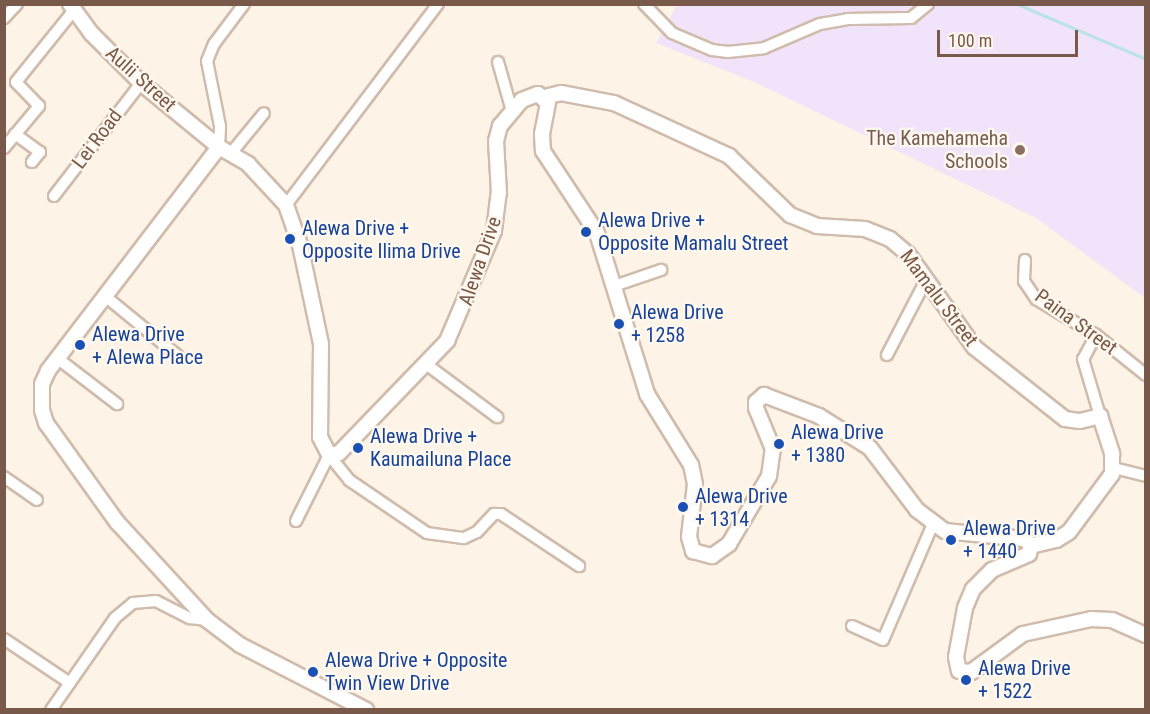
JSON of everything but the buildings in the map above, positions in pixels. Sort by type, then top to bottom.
[{"type":"street","points":[[4,18],[17,4]]},
{"type":"street","points":[[244,4],[214,44],[207,61],[226,149],[286,206],[300,245],[321,344],[320,437],[329,455],[349,480],[427,533],[464,538],[477,532],[494,514],[501,514],[579,566]]},
{"type":"street","points":[[286,206],[438,4]]},
{"type":"street","points":[[644,4],[672,33],[712,50],[728,52],[764,48],[820,24],[847,19],[911,18],[928,4]]},
{"type":"street","points":[[4,148],[39,106],[16,82],[72,7]]},
{"type":"street","name":"Aulii Street","points":[[72,7],[141,83],[226,149]]},
{"type":"street","points":[[498,62],[512,111]]},
{"type":"street","name":"Lei Road","points":[[54,196],[141,83]]},
{"type":"street","name":"Mamalu Street","points":[[545,97],[561,93],[603,100],[712,147],[736,162],[782,211],[818,226],[865,229],[884,235],[903,248],[967,340],[1012,379],[1065,419],[1080,421],[1100,416]]},
{"type":"street","name":"Alewa Drive","points":[[329,455],[339,453],[426,364],[459,320],[494,231],[499,193],[496,141],[500,126],[512,111],[531,95],[545,97]]},
{"type":"street","points":[[545,97],[548,108],[542,134],[543,152],[597,233],[647,394],[691,465],[694,484],[689,537],[693,551],[712,556],[729,544],[769,476],[773,449],[756,408],[756,402],[764,395],[819,416],[870,448],[917,510],[933,524],[956,535],[1016,538],[1029,541],[1031,546],[1029,554],[992,570],[973,589],[965,608],[956,657],[959,671],[971,672],[1023,634],[1091,619],[1112,620],[1146,635]]},
{"type":"street","points":[[264,112],[226,149],[105,296],[57,358],[42,384],[40,398],[46,423],[117,522],[207,620],[240,645],[366,710]]},
{"type":"street","points":[[15,134],[40,152],[32,162]]},
{"type":"street","name":"Paina Street","points":[[1025,260],[1024,281],[1036,299],[1096,334],[1146,375]]},
{"type":"street","points":[[614,286],[661,270]]},
{"type":"street","points":[[887,355],[926,280]]},
{"type":"street","points":[[105,296],[178,356]]},
{"type":"street","points":[[1096,334],[1083,359],[1114,468]]},
{"type":"street","points":[[57,358],[117,404]]},
{"type":"street","points":[[426,364],[497,417]]},
{"type":"street","points":[[296,521],[329,455]]},
{"type":"street","points":[[1114,468],[1146,476]]},
{"type":"street","points":[[1031,546],[1056,540],[1069,532],[1114,468]]},
{"type":"street","points":[[4,477],[37,500]]},
{"type":"street","points":[[852,626],[883,640],[933,524]]},
{"type":"street","points":[[51,710],[115,618],[133,603],[156,601],[190,618],[207,620]]},
{"type":"street","points":[[4,639],[70,683]]},
{"type":"shaded area","name":"The Kamehameha Schools","points":[[677,5],[1145,5],[1145,298],[1036,218],[754,82],[656,43]]},
{"type":"waterway","points":[[1017,4],[1146,59]]},
{"type":"place","name":"The Kamehameha Schools","points":[[1020,150]]},
{"type":"place","name":"Alewa Drive + Opposite Mamalu Street","points":[[586,232]]},
{"type":"place","name":"Alewa Drive + Opposite Ilima Drive","points":[[290,239]]},
{"type":"place","name":"Alewa Drive + 1258","points":[[619,324]]},
{"type":"place","name":"Alewa Drive + Alewa Place","points":[[80,345]]},
{"type":"place","name":"Alewa Drive + 1380","points":[[779,444]]},
{"type":"place","name":"Alewa Drive + Kaumailuna Place","points":[[358,448]]},
{"type":"place","name":"Alewa Drive + 1314","points":[[683,507]]},
{"type":"place","name":"Alewa Drive + 1440","points":[[951,540]]},
{"type":"place","name":"Alewa Drive + Opposite Twin View Drive","points":[[313,672]]},
{"type":"place","name":"Alewa Drive + 1522","points":[[966,680]]}]
